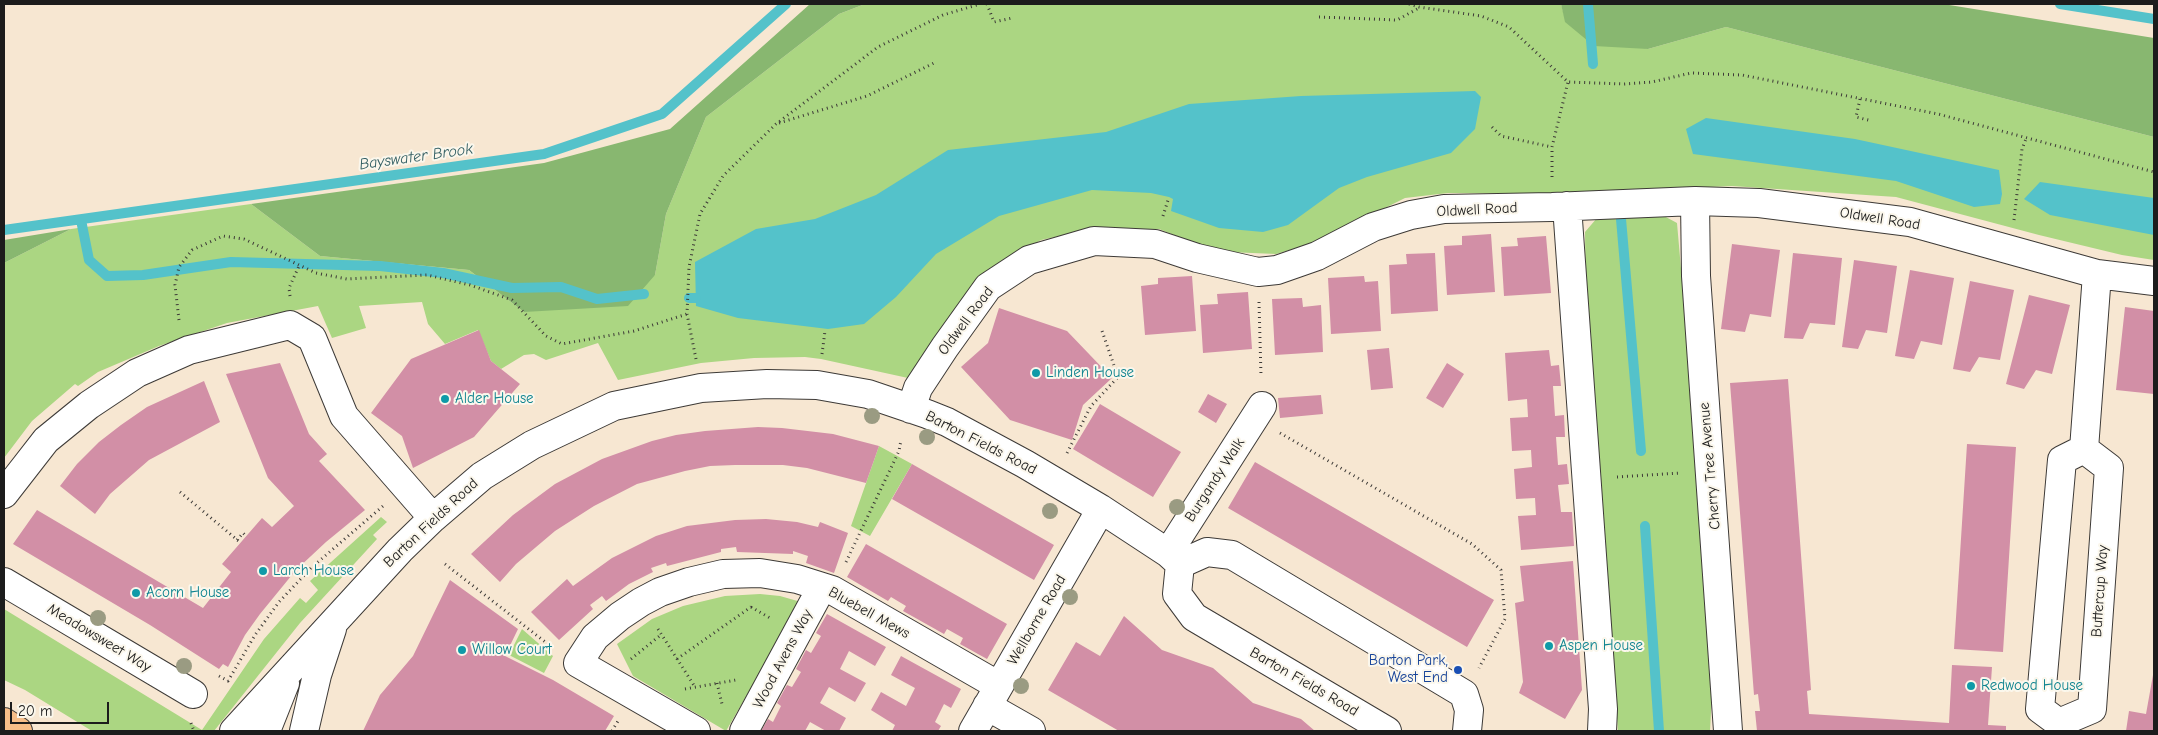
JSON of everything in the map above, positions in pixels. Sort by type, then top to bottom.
[{"type":"highway","points":[[4,722],[18,731]]},
{"type":"street","name":"Oldwell Road","points":[[911,409],[918,388],[944,347],[988,287],[1029,260],[1094,241],[1155,244],[1197,258],[1258,272],[1277,270],[1317,256],[1374,227],[1411,215],[1444,209],[1694,201],[1759,203],[1910,222],[2097,274],[2154,281]]},
{"type":"street","name":"Cherry Tree Avenue","points":[[1694,201],[1696,276],[1728,731]]},
{"type":"street","points":[[1559,206],[1586,479],[1602,699],[1602,731]]},
{"type":"street","points":[[2084,450],[2097,274]]},
{"type":"street","points":[[4,494],[46,440],[89,405],[137,373],[190,350],[290,325],[312,338],[344,416],[432,518]]},
{"type":"street","name":"Barton Fields Road","points":[[234,731],[336,618],[432,518],[482,476],[532,445],[614,406],[701,388],[767,384],[817,385],[868,394],[947,422],[1025,464],[1101,509],[1174,559],[1177,594],[1194,617],[1387,731]]},
{"type":"street","name":"Burgandy Walk","points":[[1174,559],[1268,417]]},
{"type":"street","name":"Buttercup Way","points":[[2084,450],[2110,468],[2092,710],[2059,727],[2040,709],[2062,460],[2084,450]]},
{"type":"street","name":"Wellborne Road","points":[[973,731],[1101,509]]},
{"type":"street","points":[[1174,559],[1207,552],[1232,555],[1464,694],[1469,710],[1467,731]]},
{"type":"street","name":"Bluebell Mews","points":[[578,663],[596,637],[620,616],[660,592],[689,582],[723,574],[760,573],[796,580],[827,589],[993,696],[1031,731]]},
{"type":"street","name":"Meadowsweet Way","points":[[4,582],[193,694]]},
{"type":"street","name":"Wood Avens Way","points":[[744,731],[827,589]]},
{"type":"street","points":[[304,731],[317,675],[336,618]]},
{"type":"street","points":[[578,663],[696,731]]},
{"type":"street","name":"Barton Fields Road","points":[[266,731],[291,670]]},
{"type":"path","points":[[696,360],[687,314],[689,267],[700,214],[723,176],[776,124],[878,47],[942,14],[980,4]]},
{"type":"path","points":[[988,4],[994,22],[1012,18]]},
{"type":"path","points":[[1409,4],[1481,16],[1510,27],[1568,82],[1624,84],[1652,82],[1691,73],[1742,76],[1938,114],[2154,172]]},
{"type":"path","points":[[1319,18],[1397,20],[1419,7]]},
{"type":"path","points":[[776,124],[867,96],[934,62]]},
{"type":"path","points":[[1559,206],[1552,147],[1568,82]]},
{"type":"path","points":[[1860,99],[1856,117],[1872,121]]},
{"type":"path","points":[[1492,127],[1501,136],[1552,147]]},
{"type":"path","points":[[2013,223],[2022,149],[2026,139]]},
{"type":"path","points":[[177,316],[175,285],[179,267],[192,250],[223,236],[244,239],[316,274],[347,279],[427,275],[470,285],[512,300],[546,336],[562,344],[634,332],[687,314]]},
{"type":"path","points":[[290,299],[289,288],[299,266]]},
{"type":"path","points":[[1258,272],[1268,417],[1472,544],[1501,570],[1505,619],[1476,673]]},
{"type":"path","points":[[1052,480],[1091,406],[1118,377],[1101,328]]},
{"type":"path","points":[[821,359],[825,331]]},
{"type":"path","points":[[827,589],[898,451],[901,440]]},
{"type":"path","points":[[1586,479],[1687,473]]},
{"type":"path","points":[[180,492],[241,543]]},
{"type":"path","points":[[215,674],[228,681],[255,636],[279,602],[311,568],[386,504]]},
{"type":"path","points":[[237,540],[243,533],[247,537]]},
{"type":"path","points":[[445,564],[560,653],[578,663]]},
{"type":"path","points":[[677,659],[751,607],[755,600]]},
{"type":"path","points":[[657,627],[695,687]]},
{"type":"path","points":[[626,662],[662,634]]},
{"type":"path","points":[[678,690],[741,679]]},
{"type":"green space","points":[[810,4],[865,4],[839,14],[706,117],[666,214],[655,275],[628,306],[524,312],[469,270],[320,256],[251,204],[544,163],[670,129]]},
{"type":"green space","points":[[865,4],[1561,4],[1566,22],[1648,49],[1726,27],[2154,137],[2154,260],[2122,255],[2039,235],[1896,197],[1732,186],[1546,194],[1448,193],[1405,198],[1315,243],[1276,254],[1229,252],[1194,243],[1159,229],[1093,229],[1041,240],[998,264],[975,285],[908,378],[805,357],[754,358],[701,363],[618,380],[598,343],[546,360],[534,354],[524,355],[501,369],[491,361],[478,330],[445,344],[428,324],[422,302],[359,306],[366,328],[332,338],[318,306],[227,323],[159,346],[98,372],[78,386],[75,384],[32,421],[4,458],[4,263],[71,229],[251,204],[320,256],[469,270],[524,312],[655,275],[666,214],[706,117],[839,14]]},
{"type":"green space","points":[[1561,4],[1943,4],[2154,38],[2154,137],[1726,27],[1648,49],[1594,46],[1565,22]]},
{"type":"green space","points":[[1664,216],[1677,223],[1713,673],[1710,731],[1618,731],[1586,315],[1585,232],[1597,218]]},
{"type":"green space","points":[[71,229],[4,263],[4,240]]},
{"type":"green space","points":[[879,446],[912,464],[870,536],[851,526]]},
{"type":"green space","points":[[381,517],[387,522],[373,535],[377,539],[300,623],[214,731],[92,731],[25,690],[4,680],[4,609],[202,730],[264,639],[300,598],[306,603],[318,590],[310,581]]},
{"type":"green space","points":[[760,594],[780,596],[801,602],[726,731],[633,676],[617,644],[652,619],[683,606],[725,596]]},
{"type":"green space","points":[[522,629],[553,656],[544,673],[509,655]]},
{"type":"water","points":[[1475,91],[1481,97],[1475,129],[1451,153],[1367,177],[1339,188],[1288,225],[1263,232],[1219,228],[1171,211],[1173,199],[1169,197],[1151,193],[1092,190],[999,216],[936,254],[896,297],[864,324],[828,329],[738,318],[696,306],[695,262],[756,229],[815,219],[876,195],[948,150],[1106,132],[1189,104],[1301,96]]},
{"type":"water","points":[[1706,118],[1855,139],[1999,170],[2002,194],[2000,204],[1974,207],[1896,181],[1693,154],[1686,129]]},
{"type":"water","points":[[2040,182],[2154,198],[2154,235],[2050,215],[2024,199]]},
{"type":"building","points":[[1491,234],[1495,292],[1447,295],[1444,246],[1462,245],[1462,236]]},
{"type":"building","points":[[1546,236],[1551,293],[1504,296],[1501,247],[1518,246],[1517,238]]},
{"type":"building","points":[[1732,244],[1780,250],[1771,317],[1750,314],[1745,332],[1721,329]]},
{"type":"building","points":[[1435,253],[1438,311],[1391,314],[1389,265],[1407,264],[1406,254]]},
{"type":"building","points":[[1793,253],[1842,258],[1835,325],[1810,323],[1803,339],[1784,338]]},
{"type":"building","points":[[1854,260],[1897,266],[1887,333],[1866,330],[1858,349],[1842,347]]},
{"type":"building","points":[[1910,270],[1954,278],[1942,345],[1921,341],[1914,359],[1895,356]]},
{"type":"building","points":[[1192,276],[1196,331],[1145,335],[1141,286],[1158,284],[1158,278]]},
{"type":"building","points":[[1364,276],[1365,282],[1378,281],[1381,331],[1331,334],[1328,278]]},
{"type":"building","points":[[1970,281],[2014,290],[2000,360],[1979,357],[1970,372],[1953,369]]},
{"type":"building","points":[[1248,292],[1252,349],[1203,353],[1200,305],[1218,304],[1217,294]]},
{"type":"building","points":[[2029,295],[2070,305],[2052,374],[2036,370],[2024,389],[2006,384]]},
{"type":"building","points":[[1302,298],[1303,307],[1321,305],[1323,352],[1275,355],[1272,299]]},
{"type":"building","points":[[2125,307],[2154,311],[2154,394],[2116,390]]},
{"type":"building","name":"Linden House","points":[[999,308],[1067,331],[1112,378],[1083,405],[1072,440],[1010,420],[961,367],[988,343]]},
{"type":"building","name":"Alder House","points":[[479,330],[491,361],[520,384],[474,437],[413,468],[402,436],[371,413],[411,359]]},
{"type":"building","points":[[1389,348],[1393,388],[1371,390],[1367,350]]},
{"type":"building","points":[[1549,350],[1551,366],[1559,365],[1561,386],[1553,386],[1555,416],[1564,415],[1565,437],[1556,437],[1558,465],[1567,464],[1569,484],[1558,485],[1561,512],[1572,512],[1574,546],[1521,550],[1518,516],[1536,515],[1535,498],[1516,499],[1514,469],[1532,467],[1531,450],[1512,451],[1510,418],[1528,417],[1527,399],[1508,401],[1505,353]]},
{"type":"building","points":[[280,363],[309,434],[327,454],[319,461],[365,510],[296,570],[245,635],[228,667],[223,664],[219,669],[150,625],[13,544],[37,510],[203,608],[231,572],[222,564],[262,518],[272,527],[294,506],[268,478],[226,374]]},
{"type":"building","points":[[1447,363],[1464,374],[1443,408],[1426,398]]},
{"type":"building","points":[[1788,379],[1811,690],[1807,691],[1809,714],[1949,723],[1952,665],[1992,667],[1988,725],[2006,726],[2006,731],[1757,731],[1755,711],[1760,711],[1758,694],[1754,695],[1730,383]]},
{"type":"building","points":[[204,381],[220,422],[149,460],[110,494],[95,514],[60,486],[77,464],[99,442],[121,425],[147,407]]},
{"type":"building","points":[[1208,394],[1227,404],[1216,423],[1198,412]]},
{"type":"building","points":[[1321,395],[1323,414],[1280,418],[1278,398]]},
{"type":"building","points":[[1100,404],[1181,452],[1153,497],[1073,449]]},
{"type":"building","points":[[758,427],[833,434],[879,446],[866,483],[807,468],[783,465],[735,465],[710,466],[637,484],[594,506],[555,531],[516,564],[500,582],[471,554],[513,515],[555,484],[602,459],[652,441],[676,435]]},
{"type":"building","points":[[1967,444],[2016,447],[2003,652],[1954,649]]},
{"type":"building","points":[[1255,462],[1494,600],[1467,647],[1228,508]]},
{"type":"building","points":[[912,464],[1054,545],[1034,580],[892,499]]},
{"type":"building","points":[[766,519],[797,522],[818,527],[820,522],[848,533],[834,573],[806,563],[808,556],[793,551],[793,554],[737,552],[736,547],[721,549],[721,552],[667,566],[666,563],[651,568],[653,572],[629,584],[606,601],[602,596],[590,605],[593,609],[559,640],[531,612],[567,579],[573,586],[612,558],[656,536],[687,526],[735,520]]},
{"type":"building","points":[[866,544],[1007,624],[987,659],[960,644],[963,638],[947,629],[944,634],[903,611],[906,606],[891,597],[888,601],[847,577]]},
{"type":"building","name":"Aspen House","points":[[1573,561],[1582,690],[1565,719],[1519,693],[1523,682],[1515,603],[1524,601],[1520,566]]},
{"type":"building","name":"Willow Court","points":[[450,580],[518,629],[505,656],[553,680],[614,716],[605,731],[363,731],[380,695],[413,656]]},
{"type":"building","points":[[827,614],[886,647],[875,666],[849,651],[840,669],[866,683],[855,702],[829,687],[820,703],[846,718],[839,731],[826,731],[810,722],[805,731],[761,731],[768,719],[773,722],[781,706],[777,703],[787,685],[792,687],[801,672],[796,669],[806,650],[811,653],[821,636],[816,633]]},
{"type":"building","points":[[1124,616],[1162,650],[1213,668],[1253,703],[1301,719],[1315,731],[1119,731],[1048,690],[1076,642],[1100,656]]},
{"type":"building","points":[[901,656],[961,689],[951,708],[944,704],[935,722],[941,726],[938,731],[892,731],[895,725],[871,710],[881,692],[906,706],[915,688],[891,675]]},
{"type":"building","points":[[2153,675],[2154,731],[2126,731],[2129,711],[2146,714]]},
{"type":"waterway","name":"Bayswater Brook","points":[[4,230],[544,154],[662,114],[786,4]]},
{"type":"waterway","points":[[1588,4],[1593,64]]},
{"type":"waterway","name":"Bayswater Brook","points":[[2060,4],[2154,19]]},
{"type":"waterway","points":[[1621,219],[1641,451]]},
{"type":"waterway","points":[[81,220],[89,260],[107,276],[143,275],[231,262],[380,266],[443,273],[512,288],[561,287],[597,299],[644,294]]},
{"type":"waterway","points":[[689,298],[696,298]]},
{"type":"waterway","points":[[1645,526],[1659,731]]},
{"type":"place","name":"Linden House","points":[[1036,373]]},
{"type":"place","name":"Alder House","points":[[445,399]]},
{"type":"place","name":"Larch House","points":[[263,571]]},
{"type":"place","name":"Acorn House","points":[[136,593]]},
{"type":"place","name":"Aspen House","points":[[1549,646]]},
{"type":"place","name":"Willow Court","points":[[462,650]]},
{"type":"place","name":"Barton Park, West End","points":[[1458,670]]},
{"type":"place","name":"Redwood House","points":[[1971,686]]}]
